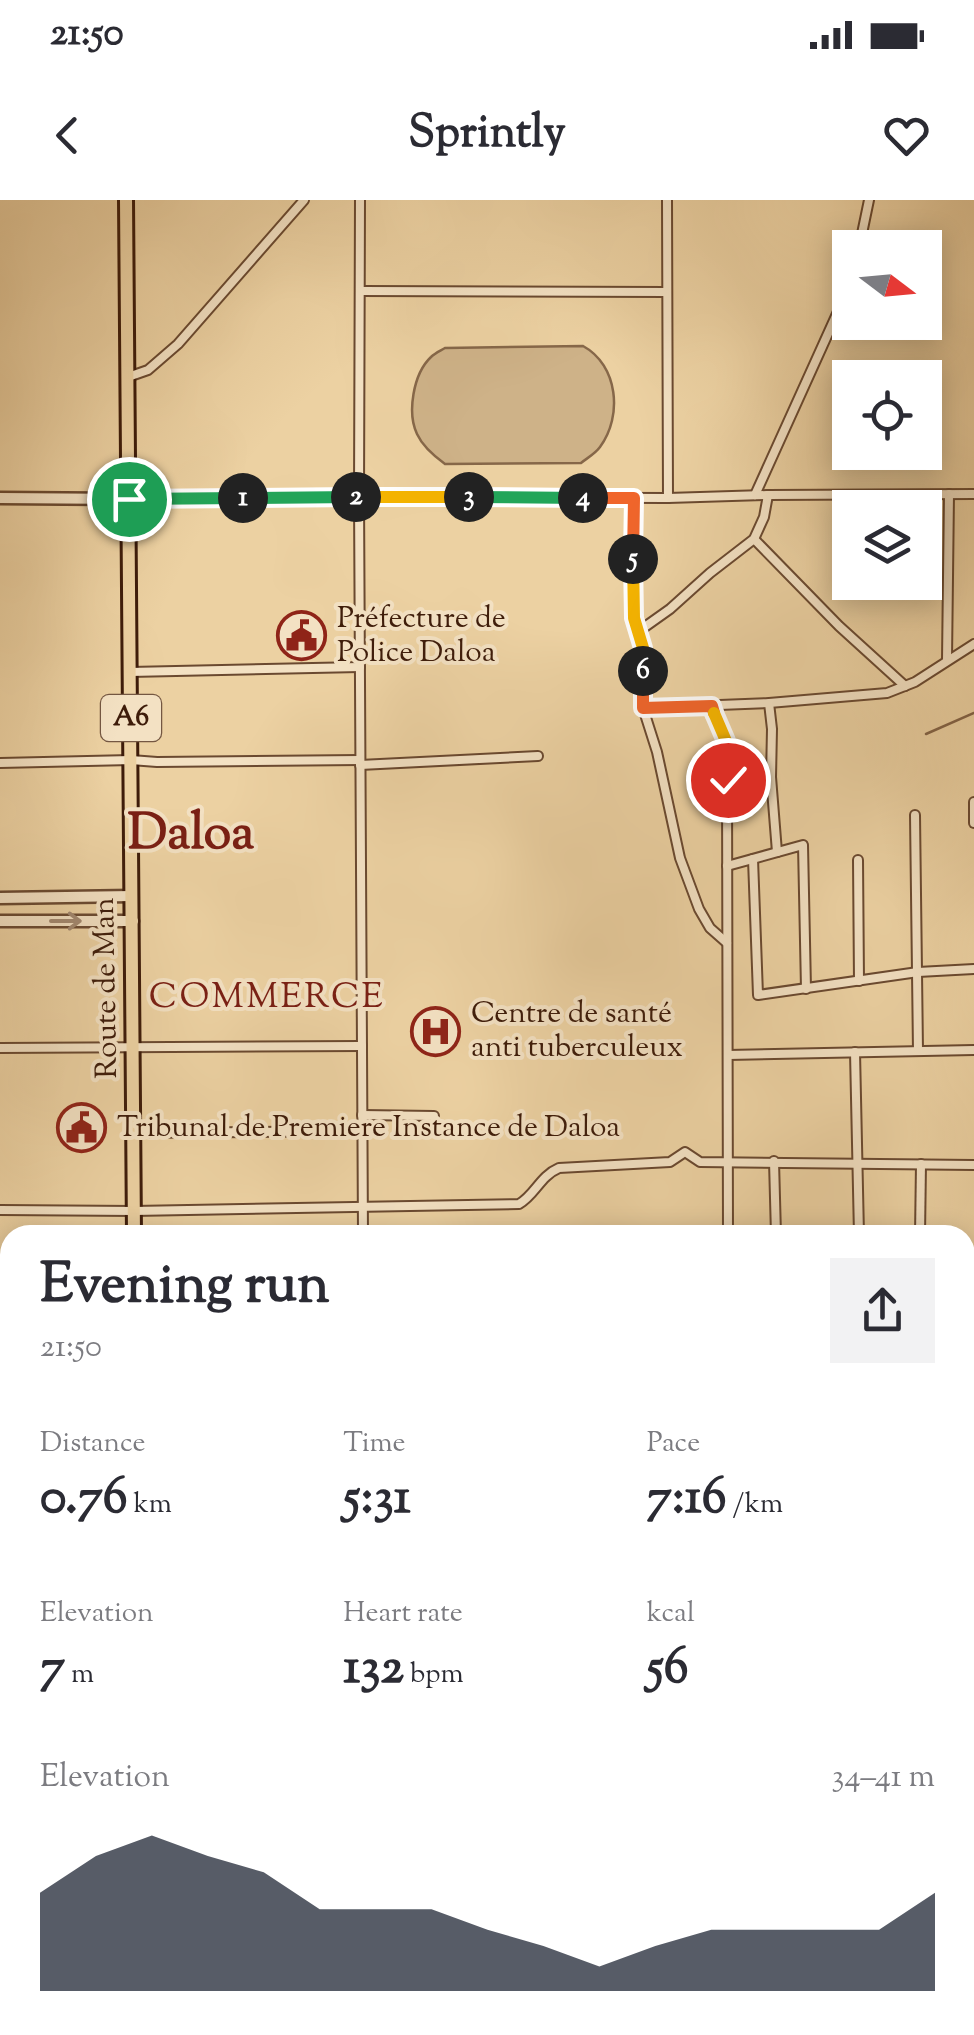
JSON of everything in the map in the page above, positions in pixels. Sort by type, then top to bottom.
[{"type":"main road","name":"Route de Man","points":[[126,200],[134,1225]]},
{"type":"street","points":[[128,377],[148,370],[178,344],[304,200]]},
{"type":"street","points":[[360,200],[363,1225]]},
{"type":"street","points":[[668,200],[668,498]]},
{"type":"street","points":[[863,230],[869,200]]},
{"type":"street","points":[[361,290],[668,292]]},
{"type":"street","points":[[755,495],[832,325]]},
{"type":"street","points":[[947,660],[949,494]]},
{"type":"street","points":[[0,498],[974,494]]},
{"type":"street","points":[[639,631],[754,539],[768,495]]},
{"type":"street","points":[[634,498],[632,597],[643,648],[643,708],[657,752],[680,858],[699,910],[710,928],[727,943]]},
{"type":"street","points":[[754,539],[839,626],[905,686]]},
{"type":"street","points":[[643,708],[887,693],[915,682],[974,644]]},
{"type":"street","points":[[130,672],[360,668]]},
{"type":"street","points":[[768,703],[776,852]]},
{"type":"street","points":[[712,706],[726,741],[728,780],[728,1225]]},
{"type":"street","points":[[0,764],[131,760],[360,762],[538,756]]},
{"type":"street","points":[[728,780],[771,777]]},
{"type":"street","points":[[974,802],[974,823]]},
{"type":"street","points":[[915,815],[918,1051]]},
{"type":"street","points":[[727,866],[804,847],[806,989]]},
{"type":"street","points":[[752,859],[757,994],[918,972],[974,969]]},
{"type":"street","points":[[858,860],[858,980]]},
{"type":"street","points":[[0,898],[132,896]]},
{"type":"street","points":[[0,921],[133,921]]},
{"type":"street","points":[[0,1048],[362,1046]]},
{"type":"street","points":[[728,1054],[974,1050]]},
{"type":"street","points":[[855,1052],[859,1225]]},
{"type":"street","points":[[362,1115],[434,1116]]},
{"type":"street","points":[[134,1133],[362,1131]]},
{"type":"street","points":[[0,1210],[519,1204],[525,1202],[549,1172],[558,1168],[670,1162],[685,1152],[700,1162],[974,1166]]},
{"type":"street","points":[[774,1161],[776,1225]]},
{"type":"street","points":[[920,1225],[921,1164]]},
{"type":"shaded area","points":[[583,346],[604,365],[614,406],[607,435],[581,463],[445,464],[419,439],[412,416],[420,373],[431,357],[445,348]]},
{"type":"waterway","points":[[926,734],[974,713]]},
{"type":"place","name":"Préfecture de Police Daloa","points":[[302,636]]},
{"type":"place","name":"Centre de santé anti tuberculeux","points":[[436,1031]]},
{"type":"place","name":"Tribunal de Premiere Instance de Daloa","points":[[82,1128]]},
{"type":"district","name":"Daloa","points":[[191,836]]},
{"type":"district","name":"COMMERCE","points":[[267,998]]},
{"type":"route","points":[[129,499],[634,498],[632,597],[643,648],[643,708],[712,706],[726,741],[728,780]]}]
